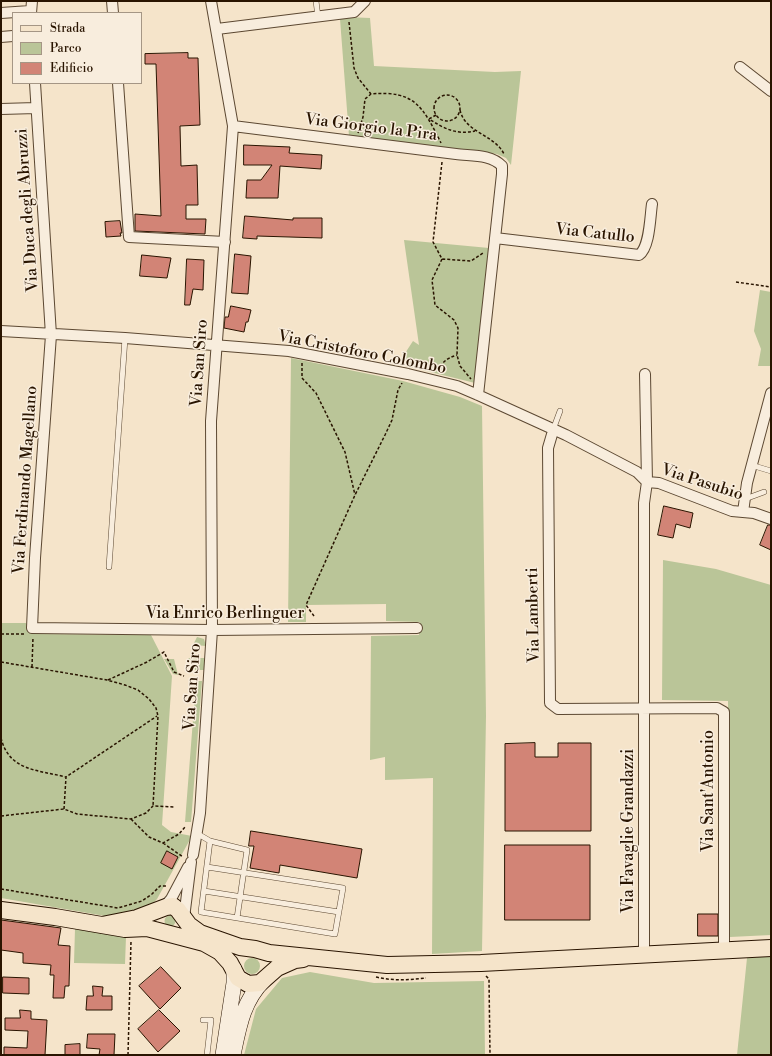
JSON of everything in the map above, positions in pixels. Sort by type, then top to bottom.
[{"type":"main road","points":[[1,904],[125,929],[147,928],[212,947],[228,960],[240,980],[248,984],[256,984],[286,963],[310,958]]},
{"type":"main road","points":[[102,925],[137,918],[163,908],[175,907],[190,927],[200,933],[236,946],[269,953],[387,965],[481,963],[771,948]]},
{"type":"main road","points":[[163,908],[158,912],[155,920],[158,929],[164,934]]},
{"type":"main road","points":[[1,910],[55,916]]},
{"type":"main road","points":[[235,972],[237,957],[242,951],[254,949],[266,955],[269,961],[270,969],[266,978]]},
{"type":"street","points":[[112,1],[113,12]]},
{"type":"street","name":"Via San Siro","points":[[189,856],[198,834],[212,630],[211,421],[233,126],[211,1]]},
{"type":"street","points":[[217,29],[354,12],[365,1]]},
{"type":"street","points":[[1,13],[31,8]]},
{"type":"street","points":[[1,36],[12,36]]},
{"type":"street","points":[[740,67],[771,91]]},
{"type":"street","name":"Via Duca degli Abruzzi","points":[[35,84],[51,335]]},
{"type":"street","points":[[118,84],[129,237],[225,242]]},
{"type":"street","points":[[1,109],[36,108]]},
{"type":"street","name":"Via Giorgio la Pira","points":[[233,126],[491,158],[502,166]]},
{"type":"street","points":[[479,391],[502,166]]},
{"type":"street","name":"Via Catullo","points":[[495,242],[639,255],[643,252],[650,227],[652,204]]},
{"type":"street","name":"Via Cristoforo Colombo","points":[[1,331],[125,338],[289,351],[408,374],[479,391],[553,431],[566,435],[638,472],[647,482]]},
{"type":"street","name":"Via Ferdinando Magellano","points":[[32,631],[35,558],[51,335]]},
{"type":"street","name":"Via Favaglie Grandazzi","points":[[644,374],[647,482],[644,503],[644,954]]},
{"type":"street","points":[[743,512],[751,466],[771,393]]},
{"type":"street","name":"Via Lamberti","points":[[553,431],[548,448],[550,703],[558,709],[645,707]]},
{"type":"street","name":"Via Pasubio","points":[[647,482],[659,483],[732,511],[754,513],[771,519]]},
{"type":"street","name":"Via Enrico Berlinguer","points":[[32,631],[417,628]]},
{"type":"street","name":"Via Sant'Antonio","points":[[645,707],[717,708],[724,712],[724,951]]},
{"type":"street","points":[[163,908],[171,899],[191,862],[183,912],[184,920]]},
{"type":"street","points":[[223,1055],[234,988],[235,972]]},
{"type":"street","points":[[233,1055],[242,1013],[252,994],[266,978]]},
{"type":"lane","points":[[316,1],[318,17]]},
{"type":"lane","points":[[109,567],[125,338]]},
{"type":"lane","points":[[553,431],[560,411]]},
{"type":"lane","points":[[751,466],[771,471]]},
{"type":"lane","points":[[745,499],[764,492]]},
{"type":"lane","points":[[198,834],[210,841],[247,850],[237,918]]},
{"type":"lane","points":[[207,867],[343,888],[335,934],[201,912],[210,841]]},
{"type":"lane","points":[[204,891],[339,912]]},
{"type":"lane","points":[[203,1020],[211,1020],[207,1055]]},
{"type":"path","points":[[344,13],[350,25],[354,68],[358,78],[371,94]]},
{"type":"path","points":[[355,141],[363,117],[363,105],[365,99],[371,94],[386,93],[407,97],[416,102],[429,119],[444,147],[433,242],[442,259]]},
{"type":"path","points":[[460,110],[456,118],[449,121],[436,115],[434,104],[439,97],[446,94],[454,96],[458,99],[464,120],[502,150],[506,158],[502,166]]},
{"type":"path","points":[[429,119],[436,115]]},
{"type":"path","points":[[429,119],[457,133],[476,131]]},
{"type":"path","points":[[442,259],[471,261],[495,242]]},
{"type":"path","points":[[442,259],[432,280],[436,305],[454,320],[458,328],[457,355],[465,374],[479,391]]},
{"type":"path","points":[[736,282],[771,287]]},
{"type":"path","points":[[303,354],[302,378],[316,393],[345,452],[355,496]]},
{"type":"path","points":[[433,380],[441,364],[448,358],[457,355]]},
{"type":"path","points":[[314,616],[306,605],[355,496],[386,435],[392,420],[398,390],[408,374]]},
{"type":"path","points":[[1,634],[32,631],[32,667]]},
{"type":"path","points":[[107,680],[147,662],[164,652],[174,672],[184,676]]},
{"type":"path","points":[[1,662],[107,680],[138,690],[149,699],[156,708],[158,716],[153,806],[146,813],[131,819],[77,814],[64,809],[1,816]]},
{"type":"path","points":[[1,738],[6,753],[14,762],[24,767],[66,777],[158,716]]},
{"type":"path","points":[[64,809],[66,777]]},
{"type":"path","points":[[153,806],[175,807]]},
{"type":"path","points":[[131,819],[149,837],[189,856]]},
{"type":"path","points":[[163,843],[179,834],[185,827]]},
{"type":"path","points":[[1,889],[118,908],[142,901],[160,886],[168,887]]},
{"type":"path","points":[[128,1055],[131,936]]},
{"type":"path","points":[[485,976],[488,979],[490,1055]]},
{"type":"path","points":[[373,977],[386,980],[413,980],[428,977]]},
{"type":"green space","points":[[346,17],[370,18],[374,66],[495,72],[521,71],[511,165],[506,158],[497,154],[349,136],[340,19]]},
{"type":"green space","points":[[404,240],[489,248],[475,383],[398,364],[413,341],[419,345]]},
{"type":"green space","points":[[760,290],[771,292],[771,366],[758,366],[761,349],[754,331]]},
{"type":"green space","points":[[291,358],[403,381],[460,397],[482,406],[486,716],[482,951],[432,954],[433,778],[385,780],[385,757],[370,760],[371,636],[419,635],[420,622],[386,621],[386,604],[306,605],[306,622],[288,622]]},
{"type":"green space","points":[[663,560],[716,569],[771,585],[771,935],[730,937],[728,701],[662,700]]},
{"type":"green space","points":[[1,623],[26,623],[33,634],[151,635],[172,676],[162,825],[171,832],[192,836],[157,899],[148,909],[111,917],[1,898]]},
{"type":"green space","points":[[197,637],[204,639],[206,646],[193,645]]},
{"type":"green space","points":[[188,658],[204,658],[205,670],[195,670]]},
{"type":"green space","points":[[164,659],[174,659],[178,675],[173,674]]},
{"type":"green space","points":[[196,681],[202,681],[191,822],[185,822]]},
{"type":"green space","points":[[170,915],[174,917],[176,921],[174,925],[170,927],[166,925],[164,921],[166,917]]},
{"type":"green space","points":[[75,929],[126,937],[125,964],[74,963]]},
{"type":"green space","points":[[771,956],[771,1055],[737,1055],[747,958]]},
{"type":"green space","points":[[252,958],[258,960],[260,966],[258,972],[252,974],[246,972],[244,966],[246,960]]},
{"type":"green space","points":[[310,972],[374,983],[484,981],[485,1055],[244,1055],[256,1009],[282,978]]},
{"type":"building","points":[[188,53],[188,58],[198,58],[200,125],[180,126],[181,166],[197,165],[198,205],[186,205],[186,219],[206,219],[205,234],[135,231],[135,214],[161,216],[156,64],[145,64],[145,54]]},
{"type":"building","points":[[244,145],[290,147],[289,153],[322,155],[321,169],[280,166],[278,198],[246,198],[247,180],[261,180],[272,165],[244,165]]},
{"type":"building","points":[[245,216],[293,220],[293,218],[322,218],[322,238],[257,236],[257,239],[243,238]]},
{"type":"building","points":[[120,221],[121,236],[106,237],[105,222]]},
{"type":"building","points":[[235,254],[251,256],[248,294],[232,293]]},
{"type":"building","points":[[142,255],[171,258],[167,278],[140,276]]},
{"type":"building","points":[[187,259],[204,260],[203,290],[193,289],[190,305],[185,305]]},
{"type":"building","points":[[231,306],[251,310],[244,332],[224,328],[225,317],[228,317]]},
{"type":"building","points":[[664,506],[693,513],[690,528],[676,524],[673,538],[658,535]]},
{"type":"building","points":[[768,525],[771,525],[771,550],[760,545]]},
{"type":"building","points":[[535,743],[535,757],[558,757],[558,743],[591,743],[591,831],[505,831],[505,744]]},
{"type":"building","points":[[251,831],[362,849],[357,878],[280,865],[279,873],[250,868],[254,846],[249,846]]},
{"type":"building","points":[[505,845],[590,845],[590,920],[505,920]]},
{"type":"building","points":[[167,851],[178,857],[172,869],[161,863]]},
{"type":"building","points":[[698,914],[718,914],[718,936],[698,936]]},
{"type":"building","points":[[1,920],[61,928],[58,945],[70,946],[69,986],[65,986],[64,998],[53,998],[54,975],[50,975],[51,965],[23,963],[23,953],[1,950]]},
{"type":"building","points":[[161,967],[181,988],[160,1009],[139,986]]},
{"type":"building","points":[[3,977],[29,978],[29,994],[3,993]]},
{"type":"building","points":[[93,986],[103,987],[102,996],[112,996],[112,1010],[86,1010],[87,996],[93,996]]},
{"type":"building","points":[[20,1010],[31,1011],[31,1019],[47,1020],[45,1055],[4,1055],[4,1047],[27,1048],[28,1031],[5,1030],[5,1018],[20,1018]]},
{"type":"building","points":[[159,1010],[180,1031],[158,1052],[138,1029]]},
{"type":"building","points":[[88,1034],[115,1034],[114,1055],[99,1055],[100,1049],[87,1048]]},
{"type":"building","points":[[80,1044],[80,1055],[65,1055],[65,1045]]}]
